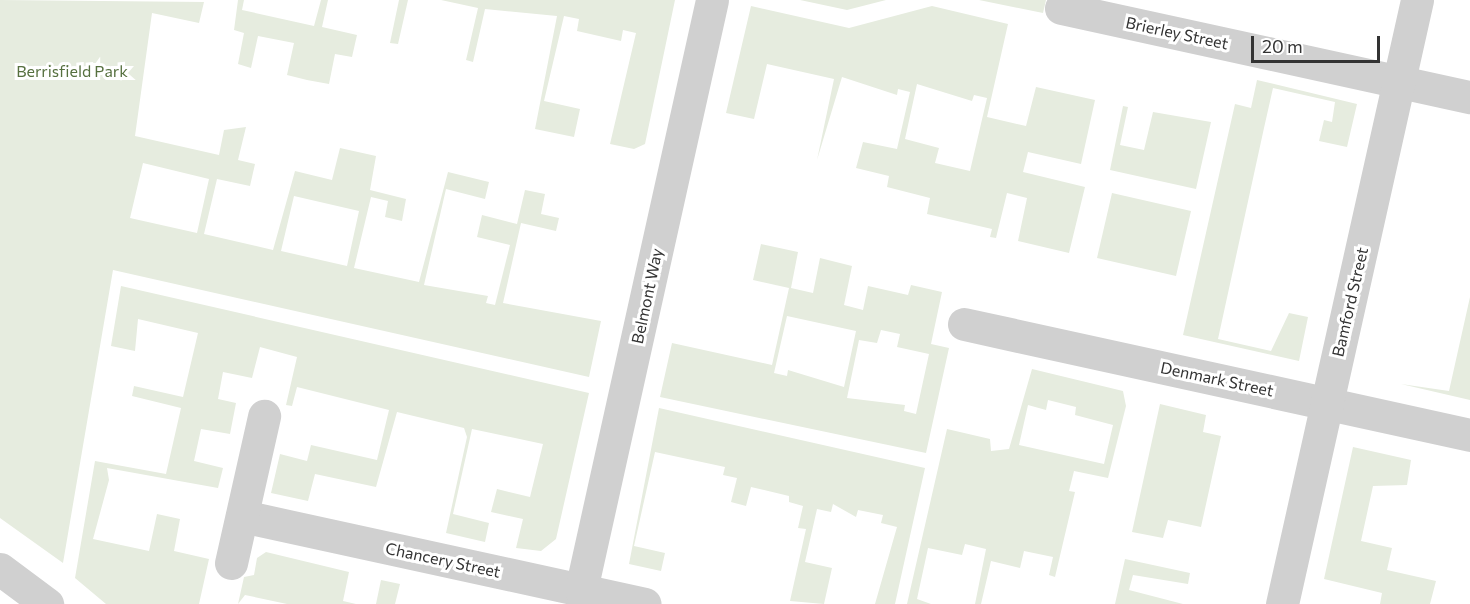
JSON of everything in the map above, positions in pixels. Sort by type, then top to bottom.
[{"type":"street","name":"Belmont Way","points":[[581,591],[712,0]]},
{"type":"street","name":"Bamford Street","points":[[1282,604],[1417,0]]},
{"type":"street","name":"Brierley Street","points":[[1061,8],[1470,97]]},
{"type":"street","name":"Denmark Street","points":[[964,324],[1470,435]]},
{"type":"street","points":[[231,563],[264,416]]},
{"type":"street","name":"Chancery Street","points":[[242,516],[644,604]]},
{"type":"street","points":[[0,569],[47,604]]},
{"type":"green space","name":"Berrisfield Park","points":[[0,0],[204,2],[199,23],[152,13],[135,136],[219,155],[224,130],[246,127],[238,160],[255,164],[250,186],[217,179],[204,234],[273,250],[295,171],[332,180],[340,148],[376,156],[370,190],[406,199],[402,221],[385,217],[388,201],[371,197],[354,268],[419,282],[448,172],[489,182],[485,199],[446,189],[424,285],[488,296],[486,303],[495,305],[510,245],[477,237],[482,215],[517,224],[525,190],[545,194],[541,214],[559,218],[556,231],[521,223],[503,303],[601,321],[589,377],[113,270],[63,563],[0,518]],"holes":[[[143,163],[209,179],[197,233],[130,218]],[[294,196],[359,211],[347,266],[281,251]]]},
{"type":"green space","points":[[238,0],[244,0],[242,10],[314,26],[321,0],[328,0],[322,27],[357,35],[352,57],[335,54],[329,84],[307,80],[287,75],[294,43],[258,36],[251,68],[238,64],[244,33],[234,30]]},
{"type":"green space","points":[[399,0],[408,0],[398,44],[390,43]]},
{"type":"green space","points":[[441,0],[675,0],[645,144],[634,149],[610,144],[636,33],[623,30],[621,41],[577,31],[579,19],[564,16],[544,101],[580,109],[574,137],[535,129],[557,16],[485,9],[473,62],[466,60],[478,8]]},
{"type":"green space","points":[[800,0],[886,0],[847,10]]},
{"type":"green space","points":[[979,0],[1046,0],[1043,13]]},
{"type":"green space","points":[[751,6],[849,28],[932,6],[1008,24],[987,117],[1026,126],[1036,87],[1095,100],[1081,164],[1028,152],[1023,172],[1085,187],[1069,253],[1018,241],[1027,198],[1007,193],[996,238],[990,237],[992,229],[927,214],[930,198],[887,187],[889,176],[856,168],[863,142],[897,149],[910,92],[898,89],[897,95],[842,77],[817,160],[834,79],[767,64],[754,119],[726,113]],"holes":[[[917,84],[972,101],[974,95],[987,98],[970,171],[935,163],[939,148],[905,139]]]},
{"type":"green space","points":[[1257,80],[1357,104],[1347,147],[1319,141],[1324,120],[1332,122],[1335,102],[1273,88],[1218,339],[1271,351],[1289,313],[1308,317],[1299,361],[1183,335],[1235,104],[1251,108]]},
{"type":"green space","points":[[1123,106],[1128,107],[1120,145],[1144,150],[1153,112],[1211,122],[1196,189],[1110,170]]},
{"type":"green space","points":[[1112,193],[1191,211],[1176,276],[1097,258]]},
{"type":"green space","points":[[761,244],[798,252],[791,288],[813,293],[820,258],[852,266],[844,305],[863,310],[868,286],[908,295],[911,285],[942,292],[931,344],[949,348],[926,453],[660,397],[672,343],[772,365],[789,288],[753,280]],"holes":[[[787,316],[856,331],[844,387],[788,370],[787,376],[774,373]],[[881,330],[900,334],[897,347],[929,354],[916,414],[904,411],[905,405],[847,398],[859,340],[877,343]]]},
{"type":"green space","points":[[121,286],[589,393],[556,539],[541,551],[516,548],[523,519],[491,512],[497,489],[530,497],[543,444],[472,429],[453,514],[489,523],[485,542],[446,533],[467,437],[464,428],[397,412],[376,487],[315,474],[308,501],[271,493],[280,454],[307,461],[311,445],[377,460],[389,410],[297,387],[292,406],[286,405],[297,357],[260,347],[252,378],[223,372],[218,399],[236,403],[230,434],[201,429],[194,461],[223,468],[218,488],[107,468],[109,480],[93,539],[149,551],[157,514],[180,519],[174,551],[209,559],[199,604],[106,604],[75,578],[95,461],[166,474],[181,408],[132,396],[134,386],[183,397],[198,333],[138,319],[135,351],[111,346]]},
{"type":"green space","points":[[1470,297],[1470,400],[1401,384],[1449,391]]},
{"type":"green space","points":[[1032,369],[1123,391],[1126,406],[1108,478],[1074,471],[1069,491],[1075,492],[1055,577],[1049,575],[1053,557],[1024,551],[1020,568],[991,561],[981,604],[975,604],[986,549],[965,544],[962,555],[928,548],[917,599],[931,604],[907,604],[947,429],[990,439],[991,451],[1009,449]],"holes":[[[1048,400],[1076,407],[1075,415],[1113,425],[1104,464],[1019,445],[1028,405],[1046,410]]]},
{"type":"green space","points":[[1160,404],[1206,415],[1203,432],[1221,436],[1201,527],[1168,520],[1163,538],[1132,532]]},
{"type":"green space","points":[[659,408],[925,468],[895,604],[875,604],[897,527],[881,523],[883,515],[858,510],[856,517],[833,504],[831,512],[817,509],[805,562],[832,568],[824,604],[790,601],[806,529],[798,528],[803,506],[789,502],[789,496],[751,487],[746,506],[731,502],[737,478],[723,475],[725,467],[655,452],[634,546],[665,553],[661,571],[629,564]]},
{"type":"green space","points":[[1353,447],[1411,460],[1407,485],[1373,486],[1361,541],[1392,548],[1387,570],[1436,581],[1430,604],[1380,604],[1382,593],[1324,579]]},
{"type":"green space","points":[[266,552],[349,572],[343,601],[356,604],[287,604],[245,595],[238,604],[244,577],[254,575],[257,558]]},
{"type":"green space","points":[[1125,559],[1190,573],[1188,584],[1133,575],[1129,590],[1183,604],[1115,604]]},
{"type":"green space","points":[[381,580],[400,584],[395,604],[376,604]]}]
